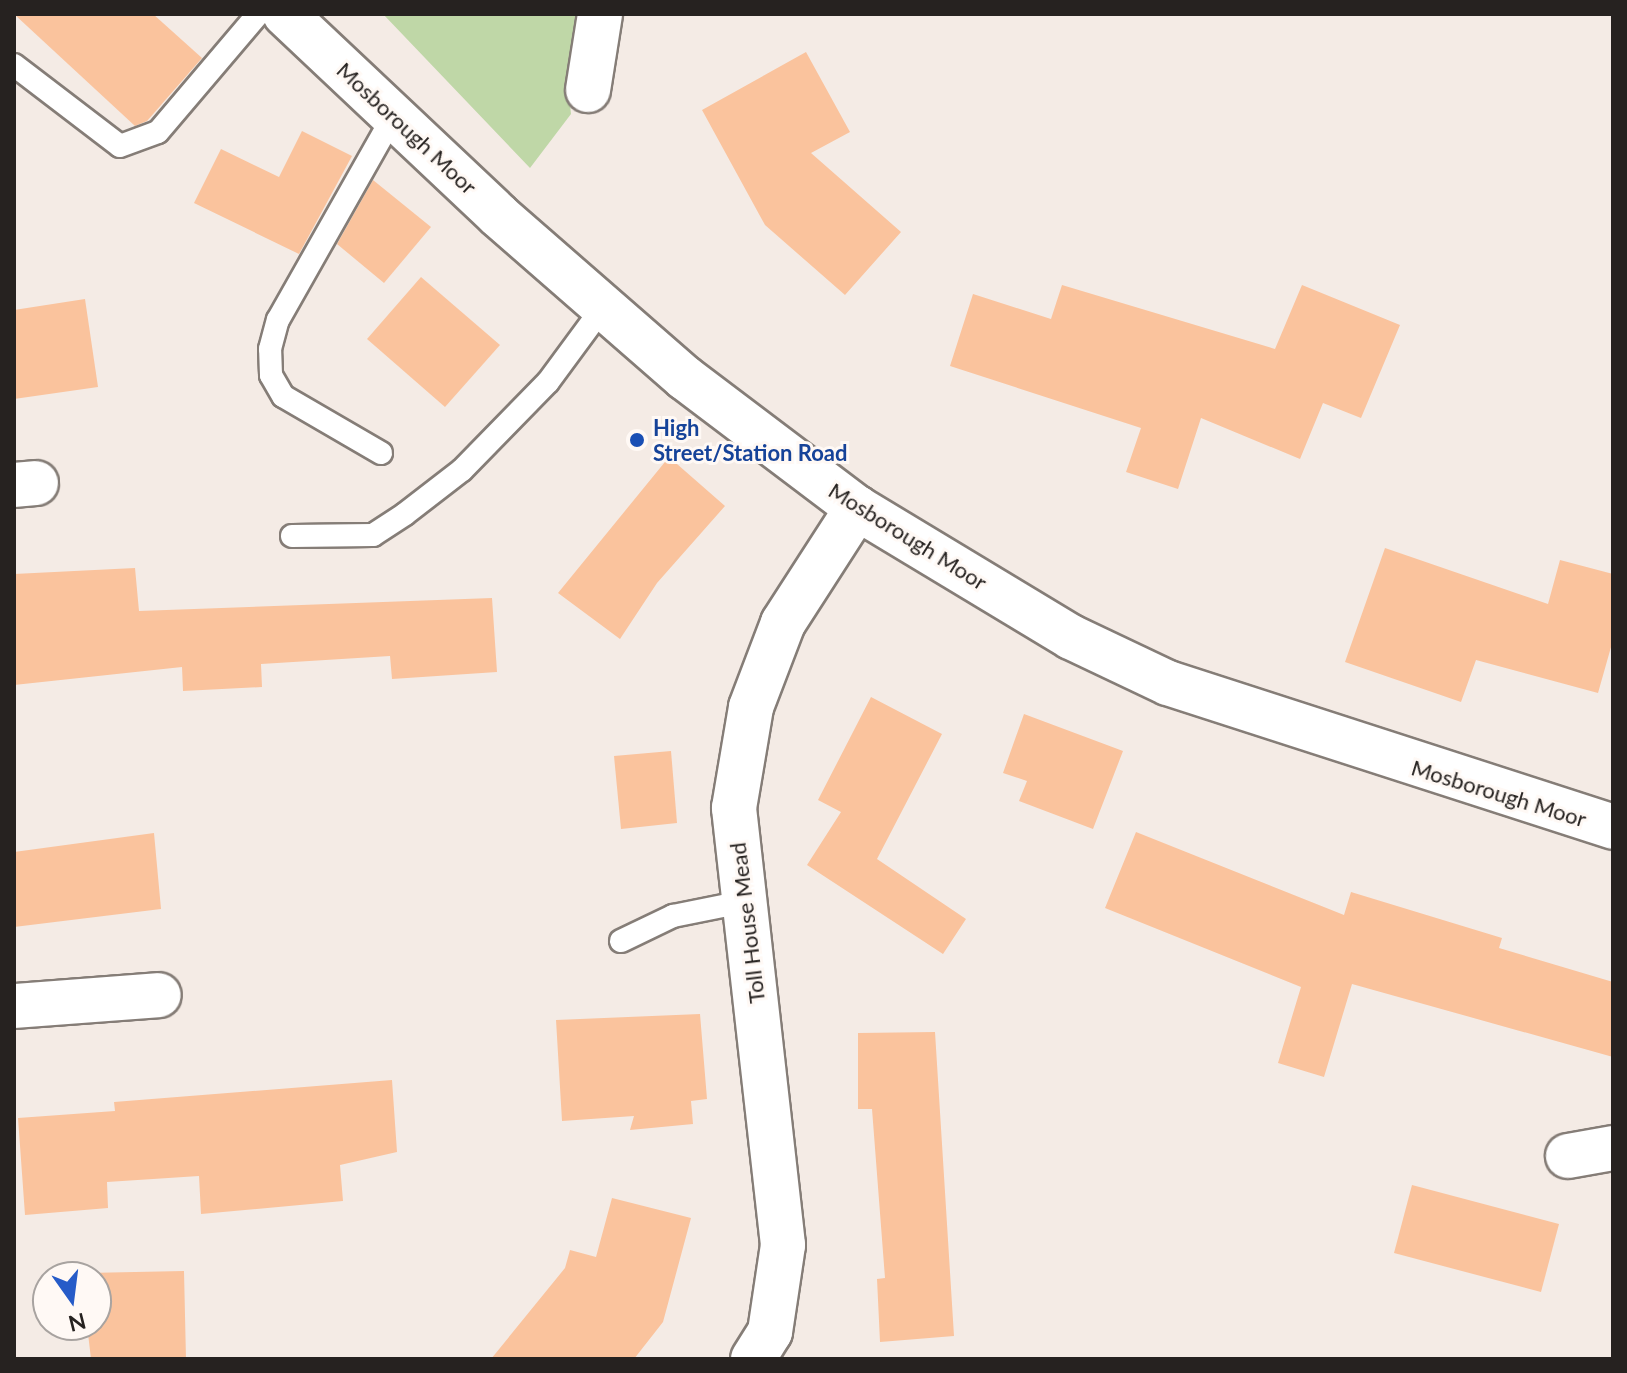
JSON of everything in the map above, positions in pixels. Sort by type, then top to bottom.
[{"type":"main road","name":"Mosborough Moor","points":[[285,14],[685,378],[857,508],[1071,637],[1168,683],[1613,827]]},
{"type":"main road","points":[[588,90],[600,14]]},
{"type":"main road","name":"Toll House Mead","points":[[753,1359],[770,1332],[783,1245],[734,808],[751,707],[783,623],[857,508]]},
{"type":"main road","points":[[14,1006],[159,995]]},
{"type":"main road","points":[[1568,1156],[1613,1148]]},
{"type":"lane","points":[[14,65],[120,146],[158,132],[258,14]]},
{"type":"lane","points":[[381,453],[283,396],[271,375],[270,349],[278,320],[394,115]]},
{"type":"lane","points":[[292,536],[373,535],[405,514],[462,470],[548,382],[604,306]]},
{"type":"lane","points":[[621,941],[673,916],[743,902]]},
{"type":"green space","points":[[383,14],[587,14],[567,76],[571,114],[530,168]]},
{"type":"building","points":[[14,14],[153,14],[202,58],[147,121],[135,126]]},
{"type":"building","points":[[806,52],[850,132],[811,153],[901,232],[845,295],[765,225],[702,110]]},
{"type":"building","points":[[302,131],[352,156],[299,254],[194,203],[221,149],[279,177]]},
{"type":"building","points":[[373,180],[431,227],[384,283],[337,244]]},
{"type":"building","points":[[421,277],[500,345],[445,407],[367,339]]},
{"type":"building","points":[[1062,285],[1275,349],[1302,285],[1400,325],[1361,418],[1323,403],[1300,459],[1201,418],[1178,489],[1126,472],[1141,428],[950,366],[973,294],[1051,319]]},
{"type":"building","points":[[85,299],[98,387],[14,399],[14,310]]},
{"type":"building","points":[[669,457],[725,506],[657,583],[620,639],[558,593]]},
{"type":"building","points":[[1385,548],[1548,604],[1560,560],[1613,574],[1613,640],[1598,693],[1476,660],[1461,702],[1345,662]]},
{"type":"building","points":[[135,568],[139,611],[492,598],[497,672],[392,679],[390,656],[261,664],[262,687],[183,691],[182,667],[14,685],[14,574]]},
{"type":"building","points":[[871,697],[942,734],[877,859],[966,919],[943,954],[807,865],[841,812],[818,800]]},
{"type":"building","points":[[1024,714],[1123,751],[1093,829],[1019,801],[1027,781],[1003,773]]},
{"type":"building","points":[[671,751],[677,823],[621,829],[614,756]]},
{"type":"building","points":[[1136,832],[1344,915],[1351,892],[1502,938],[1499,948],[1613,982],[1613,1057],[1352,984],[1324,1077],[1278,1063],[1301,987],[1105,908]]},
{"type":"building","points":[[154,833],[161,909],[14,927],[14,852]]},
{"type":"building","points":[[700,1014],[707,1099],[691,1101],[693,1124],[630,1130],[634,1116],[562,1121],[556,1020]]},
{"type":"building","points":[[935,1032],[954,1336],[880,1342],[877,1279],[885,1278],[872,1109],[858,1109],[858,1033]]},
{"type":"building","points":[[392,1080],[397,1152],[340,1165],[343,1201],[201,1214],[199,1176],[107,1182],[108,1208],[25,1215],[18,1118],[115,1111],[114,1102]]},
{"type":"building","points":[[1412,1185],[1559,1224],[1541,1292],[1394,1253]]},
{"type":"building","points":[[612,1198],[691,1218],[663,1322],[634,1359],[491,1359],[565,1268],[570,1250],[596,1257]]},
{"type":"building","points":[[184,1271],[186,1359],[91,1359],[89,1341],[112,1341],[112,1272]]},
{"type":"place","name":"High Street/Station Road","points":[[637,440]]}]
